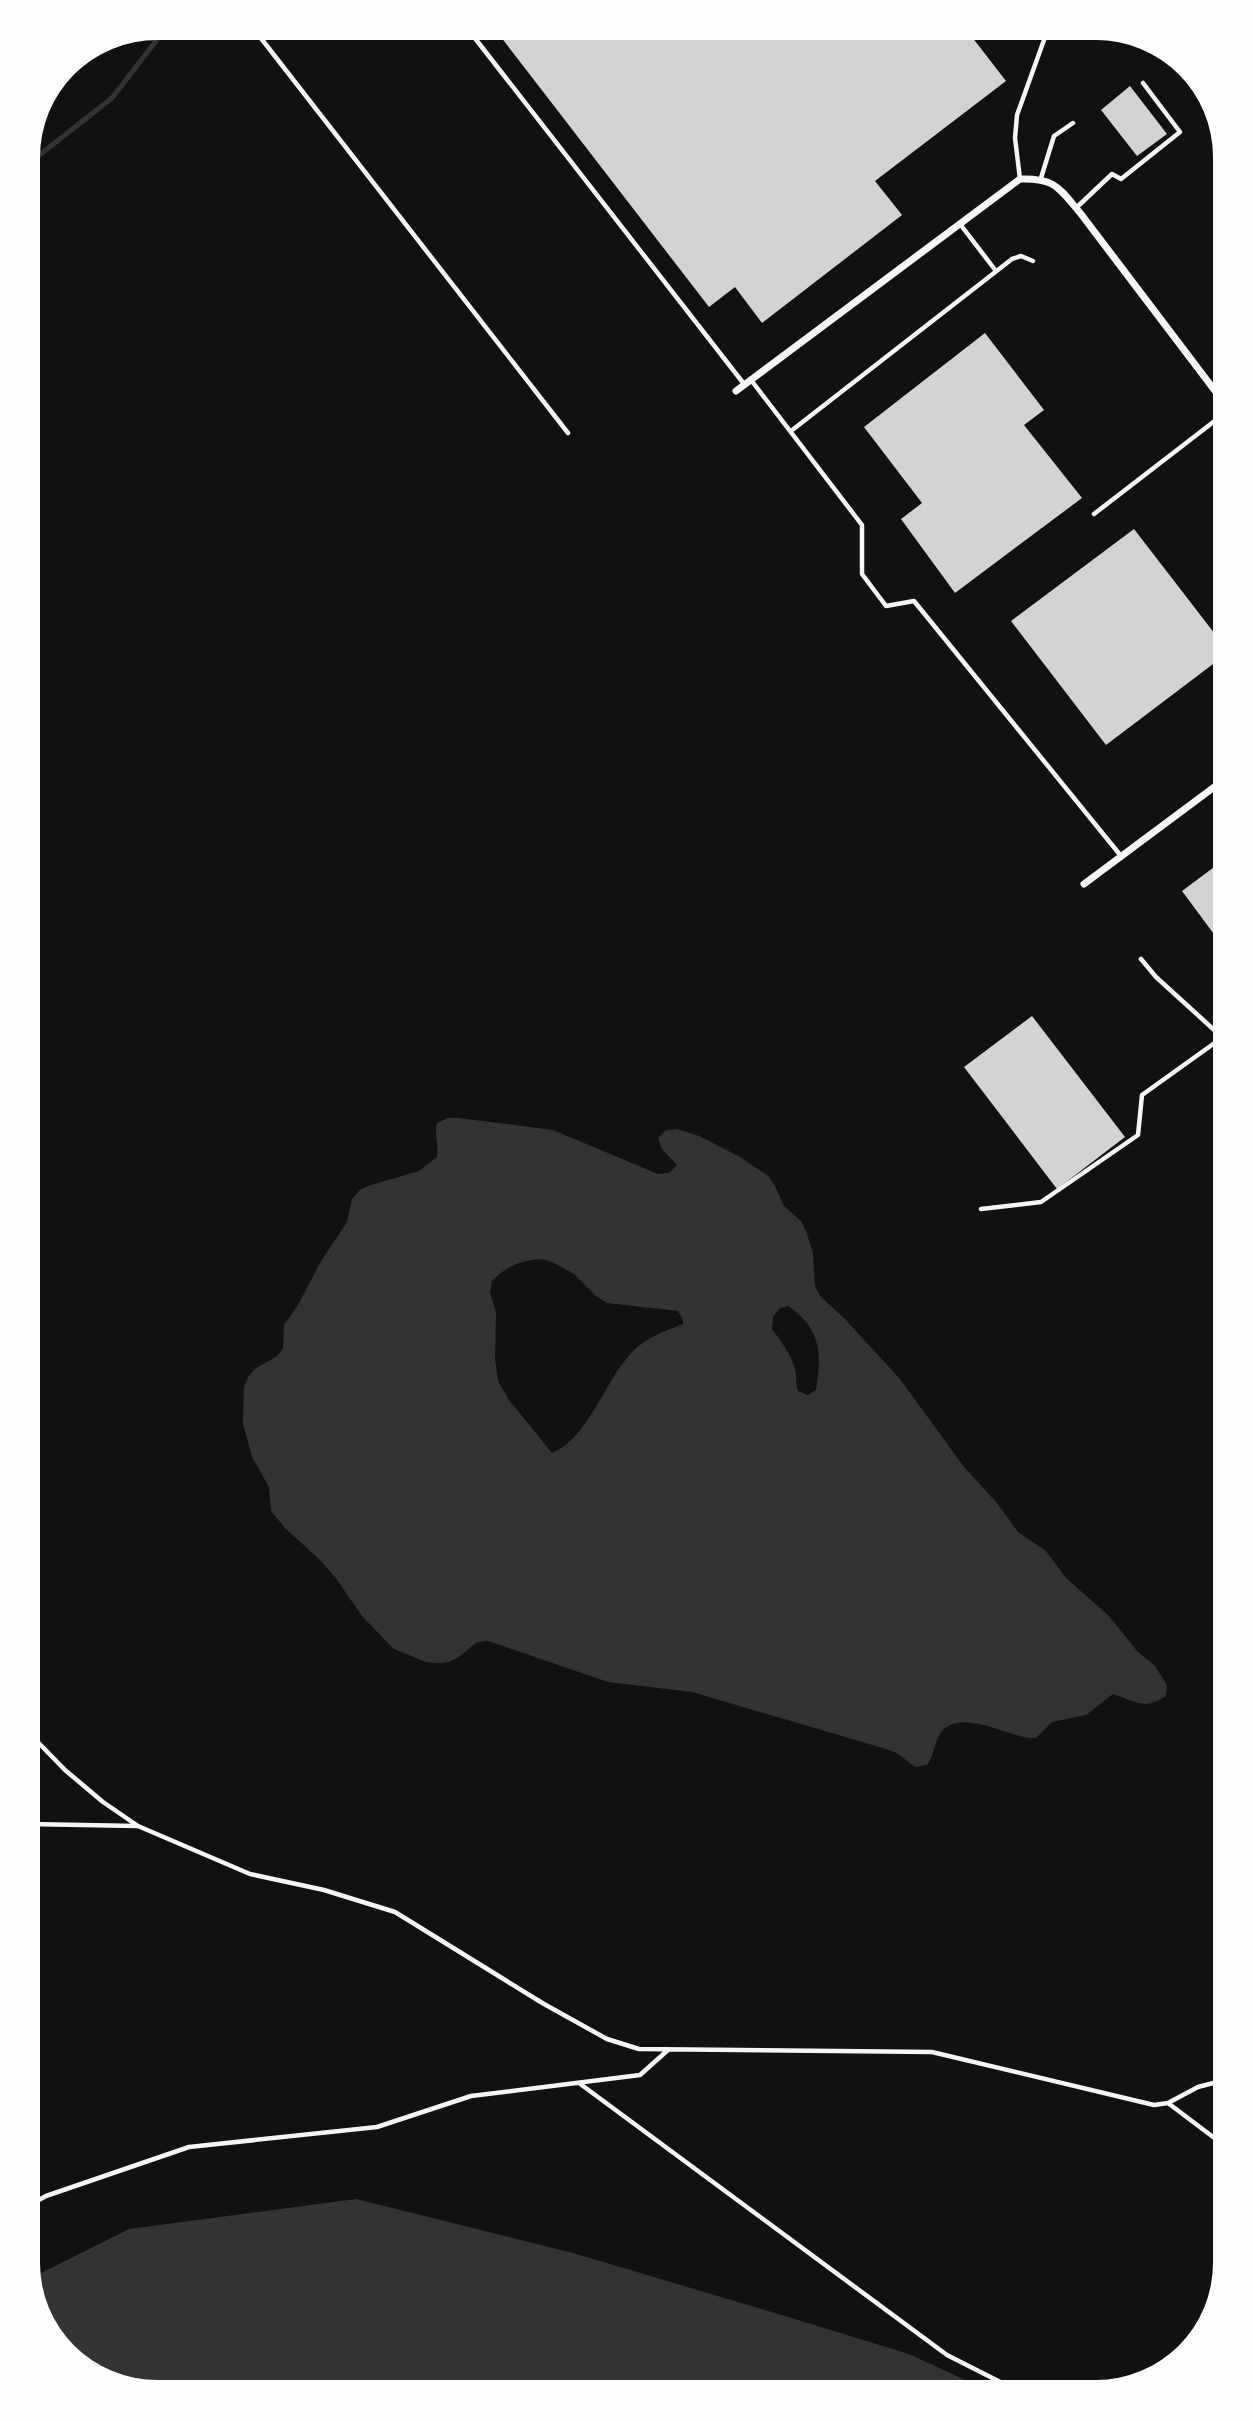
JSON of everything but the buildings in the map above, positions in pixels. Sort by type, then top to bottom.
[{"type":"street","points":[[736,391],[1020,179],[1041,178],[1057,186],[1076,208],[1213,388]]},
{"type":"street","points":[[1084,884],[1213,788]]},
{"type":"lane","points":[[262,40],[568,433]]},
{"type":"lane","points":[[477,40],[748,382],[791,431],[862,525],[862,574],[886,606],[914,601],[1121,857]]},
{"type":"lane","points":[[1020,179],[1015,138],[1017,116],[1044,41]]},
{"type":"lane","points":[[1076,208],[1112,174],[1121,179],[1180,132],[1143,83]]},
{"type":"lane","points":[[1041,178],[1054,136],[1073,123]]},
{"type":"lane","points":[[960,223],[996,271]]},
{"type":"lane","points":[[791,431],[1012,259],[1021,256],[1033,261]]},
{"type":"lane","points":[[1094,514],[1213,422]]},
{"type":"lane","points":[[1141,959],[1156,977],[1213,1028]]},
{"type":"lane","points":[[981,1209],[1041,1202],[1138,1135],[1142,1095],[1213,1046]]},
{"type":"lane","points":[[40,1744],[103,1802],[138,1826],[250,1874],[324,1890],[395,1912],[544,2004],[607,2039],[639,2049],[932,2052],[1154,2105],[1168,2103],[1198,2087],[1213,2083]]},
{"type":"lane","points":[[40,1824],[138,1826]]},
{"type":"lane","points":[[40,2199],[189,2147],[377,2127],[471,2096],[640,2075],[668,2050]]},
{"type":"lane","points":[[579,2083],[947,2355],[996,2380]]},
{"type":"lane","points":[[1168,2103],[1213,2137]]},
{"type":"shaded area","points":[[448,1118],[459,1118],[553,1130],[658,1174],[669,1173],[677,1165],[662,1149],[658,1138],[666,1130],[677,1129],[699,1136],[740,1157],[768,1176],[784,1206],[801,1221],[806,1231],[813,1253],[815,1286],[820,1296],[900,1379],[964,1467],[997,1503],[1018,1532],[1046,1551],[1066,1578],[1109,1616],[1137,1651],[1155,1666],[1167,1685],[1166,1696],[1145,1704],[1113,1694],[1086,1715],[1052,1722],[1036,1738],[975,1723],[951,1724],[940,1734],[927,1765],[915,1767],[897,1753],[886,1749],[692,1692],[608,1682],[488,1641],[477,1642],[449,1662],[438,1663],[426,1662],[394,1649],[362,1616],[319,1559],[286,1529],[271,1511],[269,1487],[252,1457],[243,1423],[244,1387],[256,1368],[276,1357],[283,1349],[284,1325],[347,1222],[352,1199],[360,1190],[371,1185],[419,1171],[437,1157],[437,1123]],"holes":[[[543,1259],[574,1274],[607,1303],[678,1311],[683,1320],[683,1324],[653,1337],[634,1351],[619,1369],[576,1436],[552,1453],[509,1400],[498,1381],[495,1359],[496,1313],[490,1292],[492,1281],[503,1271],[521,1262]],[[788,1306],[807,1323],[817,1342],[819,1364],[816,1390],[808,1395],[798,1391],[793,1363],[772,1329],[773,1317],[780,1308]]]},
{"type":"shaded area","points":[[356,2199],[573,2253],[909,2354],[965,2380],[135,2377],[120,2374],[92,2360],[64,2334],[49,2307],[41,2273],[129,2229]]},
{"type":"waterway","points":[[41,154],[112,98],[157,40]]}]
